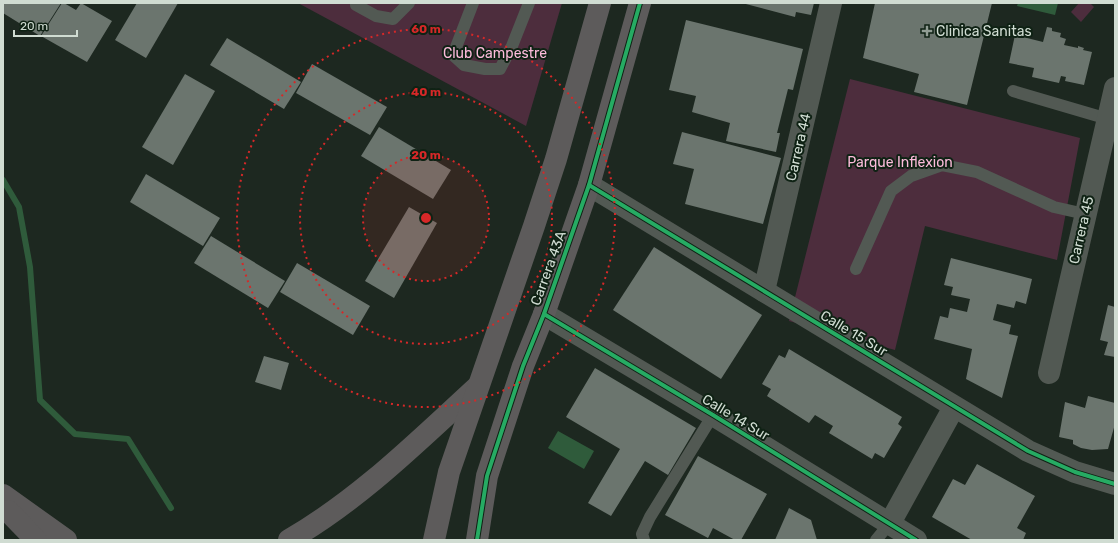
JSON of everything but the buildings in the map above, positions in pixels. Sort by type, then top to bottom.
[{"type":"main road","name":"Carrera 43A","points":[[434,540],[449,472],[556,159],[600,3]]},
{"type":"main road","name":"Carrera 43A","points":[[477,540],[487,476],[523,366],[544,314],[589,185],[640,3]]},
{"type":"main road","points":[[290,540],[317,524],[381,475],[479,385]]},
{"type":"main road","points":[[3,495],[66,540]]},
{"type":"main road","points":[[3,506],[35,539]]},
{"type":"street","name":"Carrera 44","points":[[764,291],[831,3]]},
{"type":"street","name":"Carrera 45","points":[[1049,373],[1115,88]]},
{"type":"street","name":"Calle 15 Sur","points":[[589,185],[1028,451],[1075,472],[1115,484]]},
{"type":"street","name":"Calle 14 Sur","points":[[544,314],[916,540]]},
{"type":"street","points":[[890,523],[954,407]]},
{"type":"lane","points":[[356,3],[356,5],[376,16],[393,19],[409,3]]},
{"type":"lane","points":[[473,3],[454,55],[464,65],[485,69],[500,69],[512,46],[529,3]]},
{"type":"lane","points":[[1013,91],[1108,119]]},
{"type":"lane","points":[[856,269],[891,191],[911,176],[942,165],[977,172],[1054,207],[1085,214]]},
{"type":"lane","points":[[644,540],[642,534],[650,517],[713,416]]},
{"type":"lane","points":[[876,540],[890,523]]},
{"type":"green space","name":"Club Campestre","points":[[298,3],[562,3],[526,126]]},
{"type":"green space","points":[[1079,3],[1090,3],[1094,7],[1081,22],[1071,12]]},
{"type":"green space","name":"Parque Inflexion","points":[[850,79],[1080,138],[1057,260],[925,226],[895,350],[789,321]]},
{"type":"shaded area","points":[[1018,3],[1058,3],[1055,15],[1017,6]]},
{"type":"shaded area","points":[[558,431],[594,451],[584,469],[548,448]]},
{"type":"waterway","points":[[3,180],[19,207],[30,267],[40,400],[75,434],[128,439],[171,508]]},
{"type":"cycle path","points":[[477,540],[487,476],[523,366],[544,314],[589,185],[640,3]]},
{"type":"cycle path","points":[[589,185],[1028,451],[1075,472],[1115,484]]},
{"type":"cycle path","points":[[544,314],[713,415],[916,540]]},
{"type":"place","name":"Clinica Sanitas","points":[[927,31]]}]
